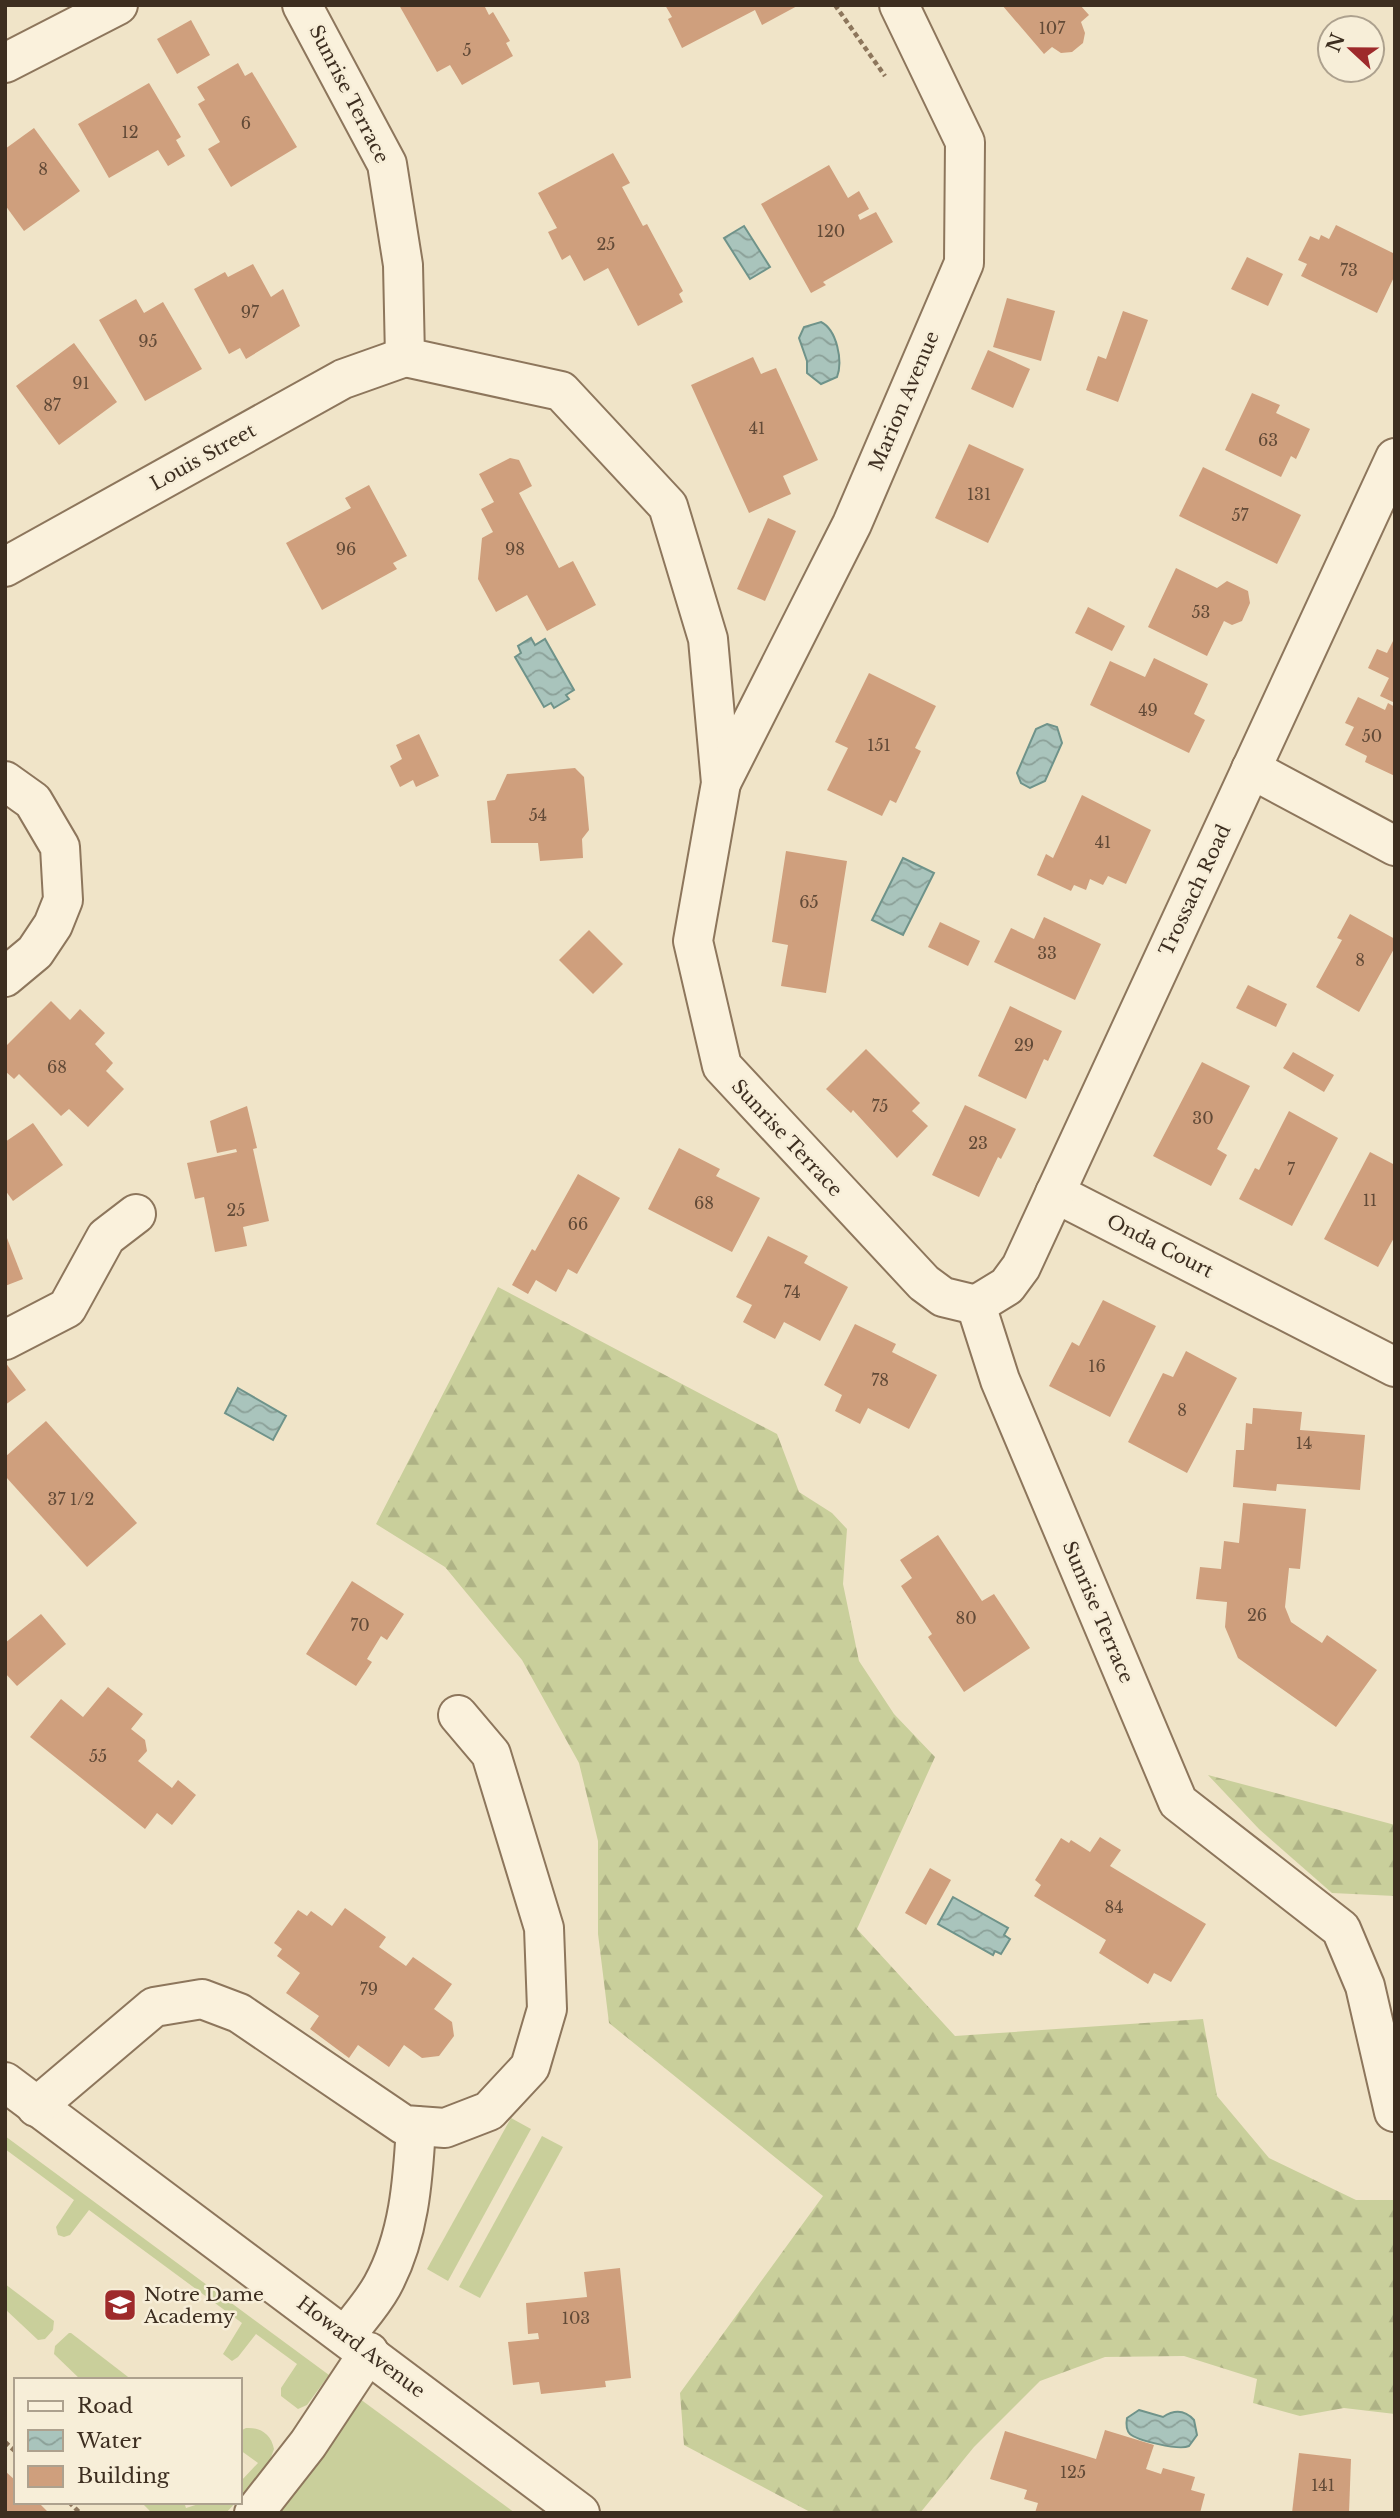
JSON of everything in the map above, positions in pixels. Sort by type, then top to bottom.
[{"type":"street","points":[[5,63],[118,5]]},
{"type":"street","name":"Sunrise Terrace","points":[[302,5],[387,164],[402,265],[405,357],[561,391],[667,506],[708,639],[721,783],[693,941],[722,1066],[924,1283],[943,1297],[976,1305],[1000,1380],[1178,1802],[1341,1929],[1365,1986],[1394,2112]]},
{"type":"street","name":"Marion Avenue","points":[[721,783],[852,524],[964,263],[965,142],[898,5]]},
{"type":"street","name":"Louis Street","points":[[5,567],[343,379],[405,357]]},
{"type":"street","name":"Trossach Road","points":[[976,1305],[998,1293],[1014,1277],[1395,458]]},
{"type":"street","points":[[1251,769],[1395,846]]},
{"type":"street","points":[[5,781],[33,801],[60,847],[63,900],[53,925],[35,952],[5,976]]},
{"type":"street","name":"Onda Court","points":[[1055,1193],[1395,1367]]},
{"type":"street","points":[[5,1340],[67,1308],[106,1237],[136,1214]]},
{"type":"street","points":[[36,2107],[154,2007],[202,1999],[239,2013],[404,2125],[445,2128],[489,2111],[530,2067],[547,2009],[544,1928],[491,1755],[458,1716]]},
{"type":"street","name":"Howard Avenue","points":[[5,2082],[580,2513]]},
{"type":"street","points":[[254,2513],[308,2445],[382,2287],[400,2241],[412,2196],[416,2126]]},
{"type":"path","points":[[835,5],[886,79]]},
{"type":"green space","points":[[498,1287],[777,1434],[799,1492],[832,1513],[847,1529],[843,1584],[859,1661],[894,1714],[935,1757],[857,1929],[955,2036],[1203,2019],[1217,2096],[1269,2158],[1356,2200],[1395,2200],[1395,2414],[1344,2408],[1300,2416],[1253,2403],[1257,2379],[1184,2356],[1105,2357],[1040,2381],[974,2447],[920,2513],[812,2513],[684,2445],[680,2393],[823,2196],[609,2023],[598,1934],[598,1841],[579,1763],[522,1660],[445,1567],[376,1524]]},
{"type":"green space","points":[[1208,1775],[1395,1825],[1395,1896],[1332,1893],[1259,1829]]},
{"type":"green space","points":[[511,2118],[531,2129],[448,2281],[427,2269]]},
{"type":"green space","points":[[5,2136],[329,2375],[307,2405],[298,2409],[281,2396],[281,2388],[297,2364],[256,2334],[232,2361],[223,2354],[242,2323],[89,2210],[70,2235],[58,2235],[56,2227],[74,2200],[5,2149]]},
{"type":"green space","points":[[542,2136],[563,2147],[480,2298],[459,2287]]},
{"type":"green space","points":[[5,2284],[54,2321],[53,2330],[45,2339],[38,2340],[5,2309]]},
{"type":"green space","points":[[71,2333],[129,2378],[79,2378],[54,2354],[55,2346]]},
{"type":"green space","points":[[360,2399],[515,2513],[280,2513]]},
{"type":"green space","points":[[246,2428],[264,2432],[274,2449],[270,2460],[242,2495],[242,2480],[258,2463],[242,2451],[242,2430]]},
{"type":"green space","points":[[143,2504],[185,2504],[186,2508],[199,2504],[234,2504],[226,2513],[152,2513]]},
{"type":"water","points":[[744,226],[770,267],[750,279],[724,238]]},
{"type":"water","points":[[821,322],[835,339],[839,370],[837,377],[821,384],[807,373],[807,361],[799,338],[804,327]]},
{"type":"water","points":[[531,638],[535,645],[545,639],[574,690],[566,695],[569,699],[554,708],[551,703],[544,707],[515,657],[521,653],[518,646]]},
{"type":"water","points":[[1047,724],[1057,727],[1062,743],[1045,781],[1030,788],[1021,783],[1017,773],[1036,729]]},
{"type":"water","points":[[903,858],[934,873],[903,935],[872,920]]},
{"type":"water","points":[[238,1388],[286,1416],[273,1440],[225,1413]]},
{"type":"water","points":[[953,1897],[1008,1928],[1004,1935],[1010,1939],[1001,1954],[995,1951],[993,1955],[938,1924]]},
{"type":"water","points":[[1139,2410],[1163,2417],[1176,2412],[1187,2414],[1194,2420],[1197,2435],[1189,2446],[1184,2447],[1158,2444],[1134,2436],[1128,2431],[1127,2418]]},
{"type":"building","points":[[399,5],[484,5],[489,15],[493,12],[510,41],[506,43],[513,56],[462,85],[450,65],[437,72]]},
{"type":"building","points":[[665,5],[799,5],[762,25],[755,10],[682,48],[668,19],[672,17]]},
{"type":"building","points":[[1002,5],[1080,5],[1089,15],[1081,22],[1085,33],[1083,43],[1072,52],[1061,53],[1052,47],[1044,54]]},
{"type":"building","points":[[191,20],[210,55],[177,74],[157,39]]},
{"type":"building","points":[[238,63],[245,76],[252,72],[297,147],[231,187],[208,149],[220,142],[198,104],[205,100],[197,87]]},
{"type":"building","points":[[149,83],[181,137],[176,140],[185,156],[168,166],[158,150],[109,178],[78,124]]},
{"type":"building","points":[[34,128],[80,191],[24,231],[5,205],[5,149]]},
{"type":"building","points":[[613,153],[630,183],[622,187],[643,226],[647,224],[683,291],[679,294],[683,302],[638,326],[608,268],[584,281],[570,255],[562,260],[548,232],[557,228],[538,193]]},
{"type":"building","points":[[829,165],[848,198],[859,191],[869,209],[858,215],[860,220],[876,212],[893,242],[823,282],[826,285],[811,293],[761,204]]},
{"type":"building","points":[[1336,225],[1395,254],[1395,275],[1377,313],[1301,276],[1307,264],[1298,260],[1310,236],[1319,240],[1321,235],[1329,239]]},
{"type":"building","points":[[1247,257],[1283,274],[1268,306],[1231,289]]},
{"type":"building","points":[[253,264],[271,297],[283,289],[300,326],[246,359],[240,348],[229,354],[194,289],[225,272],[228,277]]},
{"type":"building","points":[[1007,298],[1055,311],[1041,361],[993,347]]},
{"type":"building","points":[[136,299],[144,313],[163,302],[202,369],[145,401],[99,320]]},
{"type":"building","points":[[1123,311],[1148,320],[1118,402],[1086,390],[1098,356],[1106,359]]},
{"type":"building","points":[[74,343],[117,402],[59,445],[16,386]]},
{"type":"building","points":[[988,350],[1030,369],[1013,408],[971,389]]},
{"type":"building","points":[[753,357],[761,374],[776,368],[818,460],[783,476],[791,494],[749,513],[691,385]]},
{"type":"building","points":[[1252,393],[1280,405],[1276,413],[1310,429],[1296,459],[1291,456],[1281,477],[1225,450]]},
{"type":"building","points":[[969,444],[1024,469],[988,543],[935,518]]},
{"type":"building","points":[[510,458],[519,460],[532,486],[519,493],[559,568],[573,561],[596,605],[547,631],[527,595],[496,612],[478,579],[482,538],[493,532],[481,509],[494,502],[479,474]]},
{"type":"building","points":[[1203,467],[1301,515],[1277,564],[1179,516]]},
{"type":"building","points":[[369,485],[407,556],[393,563],[397,569],[322,610],[286,543],[351,508],[345,498]]},
{"type":"building","points":[[768,518],[796,531],[765,601],[737,589]]},
{"type":"building","points":[[1176,568],[1217,588],[1227,581],[1248,591],[1250,603],[1242,621],[1232,625],[1224,621],[1207,656],[1148,627]]},
{"type":"building","points":[[1088,607],[1125,626],[1112,651],[1075,633]]},
{"type":"building","points":[[1395,637],[1395,703],[1380,696],[1389,678],[1368,668],[1377,649],[1387,653]]},
{"type":"building","points":[[1154,658],[1208,684],[1194,714],[1205,720],[1189,753],[1090,705],[1110,661],[1145,677]]},
{"type":"building","points":[[869,673],[936,706],[915,748],[921,751],[896,803],[890,800],[882,816],[827,790],[848,748],[835,742]]},
{"type":"building","points":[[1358,697],[1385,710],[1388,703],[1395,707],[1395,776],[1365,762],[1367,756],[1345,745],[1354,727],[1345,723]]},
{"type":"building","points":[[419,734],[439,776],[416,787],[413,780],[400,787],[390,766],[402,759],[396,745]]},
{"type":"building","points":[[575,768],[584,777],[589,830],[582,839],[583,858],[540,861],[538,843],[491,843],[487,801],[495,800],[507,774]]},
{"type":"building","points":[[1082,795],[1151,830],[1126,884],[1108,876],[1103,885],[1090,879],[1086,890],[1074,885],[1071,891],[1037,875],[1046,854],[1053,858]]},
{"type":"building","points":[[786,851],[847,861],[826,993],[781,986],[788,945],[772,942]]},
{"type":"building","points":[[1350,914],[1395,939],[1395,947],[1359,1012],[1316,987],[1342,940],[1337,938]]},
{"type":"building","points":[[1044,917],[1101,944],[1075,1000],[994,962],[1011,928],[1034,939]]},
{"type":"building","points":[[940,922],[980,941],[968,966],[928,947]]},
{"type":"building","points":[[589,930],[623,964],[593,994],[559,960]]},
{"type":"building","points":[[1248,985],[1287,1004],[1276,1027],[1236,1008]]},
{"type":"building","points":[[51,1001],[70,1020],[80,1009],[105,1033],[95,1044],[113,1063],[106,1071],[124,1089],[88,1127],[69,1109],[61,1116],[19,1074],[14,1079],[5,1071],[5,1047]]},
{"type":"building","points":[[1010,1006],[1062,1031],[1048,1061],[1044,1059],[1026,1099],[978,1076]]},
{"type":"building","points":[[866,1049],[920,1103],[912,1111],[928,1126],[897,1158],[853,1110],[851,1113],[826,1089]]},
{"type":"building","points":[[1293,1052],[1334,1075],[1324,1092],[1283,1068]]},
{"type":"building","points":[[1202,1062],[1250,1086],[1217,1149],[1227,1155],[1211,1186],[1153,1156]]},
{"type":"building","points":[[965,1105],[1016,1129],[1001,1159],[998,1157],[979,1197],[932,1175]]},
{"type":"building","points":[[247,1106],[257,1148],[253,1149],[269,1221],[243,1227],[247,1246],[215,1252],[204,1197],[195,1199],[187,1163],[237,1152],[236,1149],[217,1153],[210,1121]]},
{"type":"building","points":[[1289,1111],[1338,1138],[1292,1226],[1239,1199],[1255,1168],[1259,1170]]},
{"type":"building","points":[[33,1123],[63,1165],[13,1201],[5,1190],[5,1142]]},
{"type":"building","points":[[679,1148],[720,1169],[716,1176],[760,1198],[732,1252],[648,1209]]},
{"type":"building","points":[[1370,1152],[1395,1165],[1395,1236],[1378,1267],[1324,1239]]},
{"type":"building","points":[[578,1174],[620,1198],[577,1274],[568,1269],[556,1292],[536,1280],[528,1294],[512,1285],[532,1249],[535,1251]]},
{"type":"building","points":[[5,1233],[23,1279],[5,1286]]},
{"type":"building","points":[[768,1236],[808,1256],[804,1263],[848,1287],[820,1341],[784,1322],[775,1339],[743,1322],[752,1305],[736,1297]]},
{"type":"building","points":[[1103,1300],[1156,1326],[1110,1417],[1049,1386],[1072,1342],[1079,1346]]},
{"type":"building","points":[[855,1324],[896,1344],[892,1352],[937,1375],[909,1429],[868,1408],[860,1424],[835,1411],[842,1395],[824,1385]]},
{"type":"building","points":[[1186,1351],[1237,1378],[1187,1473],[1128,1442],[1163,1373],[1173,1377]]},
{"type":"building","points":[[5,1362],[26,1390],[5,1405]]},
{"type":"building","points":[[1253,1408],[1302,1412],[1300,1430],[1365,1435],[1360,1490],[1277,1484],[1276,1491],[1233,1487],[1236,1450],[1244,1450],[1246,1423],[1252,1424]]},
{"type":"building","points":[[46,1421],[137,1523],[87,1567],[6,1477],[5,1457]]},
{"type":"building","points":[[1243,1503],[1306,1509],[1300,1569],[1289,1568],[1285,1607],[1291,1622],[1322,1643],[1327,1635],[1377,1670],[1336,1727],[1238,1658],[1225,1627],[1227,1602],[1196,1599],[1200,1567],[1221,1569],[1224,1541],[1239,1543]]},
{"type":"building","points":[[938,1535],[982,1601],[994,1594],[1030,1648],[964,1692],[928,1637],[932,1634],[901,1586],[912,1578],[900,1560]]},
{"type":"building","points":[[352,1581],[404,1614],[387,1640],[381,1636],[367,1659],[372,1662],[356,1686],[306,1654]]},
{"type":"building","points":[[41,1614],[66,1644],[17,1686],[5,1673],[5,1643]]},
{"type":"building","points":[[108,1687],[143,1714],[131,1729],[145,1740],[147,1751],[138,1761],[172,1788],[178,1780],[196,1795],[172,1825],[157,1813],[145,1829],[30,1737],[61,1699],[83,1717]]},
{"type":"building","points":[[1100,1837],[1121,1850],[1110,1866],[1206,1924],[1171,1982],[1154,1973],[1148,1984],[1099,1953],[1106,1940],[1034,1896],[1041,1885],[1035,1880],[1061,1838],[1069,1843],[1071,1840],[1090,1852]]},
{"type":"building","points":[[930,1868],[951,1880],[926,1925],[905,1913]]},
{"type":"building","points":[[345,1908],[386,1937],[379,1947],[406,1966],[413,1957],[452,1984],[434,2009],[452,2022],[454,2036],[439,2056],[422,2058],[404,2045],[389,2067],[358,2045],[349,2058],[310,2029],[319,2016],[286,1993],[300,1973],[277,1956],[282,1949],[274,1943],[298,1910],[307,1916],[311,1911],[332,1926]]},
{"type":"building","points":[[620,2268],[631,2378],[605,2381],[606,2387],[541,2394],[539,2382],[513,2385],[508,2342],[539,2339],[538,2333],[528,2334],[526,2303],[587,2297],[584,2272]]},
{"type":"building","points":[[1105,2430],[1154,2445],[1146,2469],[1161,2474],[1163,2468],[1195,2477],[1191,2490],[1205,2494],[1200,2513],[1035,2513],[1038,2503],[1024,2499],[1027,2490],[990,2479],[1005,2431],[1096,2459]]},
{"type":"building","points":[[1299,2453],[1351,2459],[1349,2513],[1292,2513]]},
{"type":"building","points":[[5,2471],[14,2479],[14,2504],[40,2504],[49,2513],[5,2513]]},
{"type":"place","name":"Notre Dame Academy","points":[[120,2305]]}]
